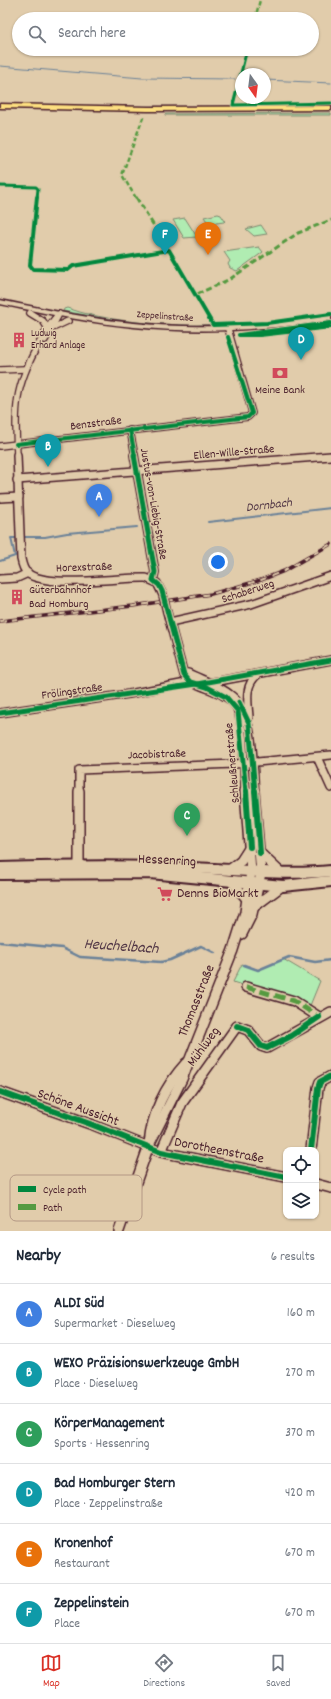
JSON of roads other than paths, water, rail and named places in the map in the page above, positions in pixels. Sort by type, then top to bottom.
[{"type":"highway","points":[[0,106],[183,109],[331,109]]},
{"type":"highway","points":[[0,106],[147,112],[331,109]]},
{"type":"main road","name":"Zeppelinstraße","points":[[0,302],[68,321],[151,331],[228,331],[279,329],[331,320]]},
{"type":"main road","name":"Zeppelinstraße","points":[[0,307],[57,317],[142,326],[228,331]]},
{"type":"street","points":[[30,313],[43,321],[49,328]]},
{"type":"street","points":[[0,580],[16,578],[28,573],[22,561],[15,412],[18,390],[24,369],[57,317]]},
{"type":"street","points":[[49,328],[68,321]]},
{"type":"street","name":"Benzstraße","points":[[0,446],[130,430],[238,420],[250,416],[252,413],[228,331]]},
{"type":"street","points":[[0,370],[24,369]]},
{"type":"street","name":"Justus-von-Liebig-Straße","points":[[130,430],[139,471],[155,572],[152,580]]},
{"type":"street","name":"Ellen-Wille-Straße","points":[[18,480],[331,456]]},
{"type":"street","points":[[0,498],[19,497]]},
{"type":"street","name":"Horexstraße","points":[[28,573],[36,577],[51,580],[139,577],[152,580]]},
{"type":"street","name":"Schaberweg","points":[[170,622],[229,610],[311,581],[331,576]]},
{"type":"street","name":"Schleußnerstraße","points":[[152,580],[159,585],[163,595],[186,674],[193,683],[222,694],[236,707],[240,719],[248,763],[260,853],[255,884]]},
{"type":"street","name":"Frölingstraße","points":[[0,713],[178,685],[208,682],[331,660]]},
{"type":"street","name":"Schleußnerstraße","points":[[256,873],[250,847],[248,686],[252,678],[262,673]]},
{"type":"street","points":[[178,685],[186,674]]},
{"type":"street","name":"Schleußnerstraße","points":[[186,674],[208,682],[224,690],[238,700],[244,709],[249,723]]},
{"type":"street","name":"Jacobistraße","points":[[79,866],[79,770],[248,763],[331,755]]},
{"type":"street","points":[[317,757],[331,788]]},
{"type":"street","points":[[230,870],[241,861],[250,847]]},
{"type":"street","points":[[260,853],[282,874]]},
{"type":"street","name":"Hessenring","points":[[0,868],[132,866],[230,870],[282,874],[331,871]]},
{"type":"street","name":"Hessenring","points":[[0,874],[150,873],[283,886],[331,881]]},
{"type":"street","points":[[231,881],[238,887],[247,899]]},
{"type":"street","name":"Thomasstraße","points":[[139,1175],[149,1146],[157,1134],[168,1105],[185,1072],[187,1062],[240,932],[247,899],[255,884]]},
{"type":"street","name":"Thomasstraße","points":[[233,950],[254,907],[255,884]]},
{"type":"street","points":[[254,907],[283,886]]},
{"type":"street","points":[[246,987],[298,1002],[309,1008],[319,1017]]},
{"type":"street","name":"Mühlweg","points":[[161,1152],[182,1103],[237,1026],[248,1030],[261,1046],[267,1048],[291,1036],[319,1017],[331,1012]]},
{"type":"street","points":[[311,1147],[318,1088],[320,1082],[331,1076]]},
{"type":"street","name":"Schöne Aussicht","points":[[0,1092],[149,1146]]},
{"type":"street","name":"Dorotheenstraße","points":[[149,1146],[161,1152],[283,1176]]},
{"type":"street","points":[[319,1185],[331,1188]]},
{"type":"street","name":"Thomasstraße","points":[[119,1231],[123,1221]]},
{"type":"waterway","points":[[0,66],[142,78],[235,79]]},
{"type":"waterway","points":[[271,80],[331,83]]},
{"type":"waterway","name":"Dornbach","points":[[208,522],[331,508]]},
{"type":"waterway","name":"Dornbach","points":[[25,537],[45,537],[67,533],[137,527]]},
{"type":"waterway","name":"Dornbach","points":[[0,561],[15,556],[11,538],[16,538]]},
{"type":"waterway","name":"Heuchelbach","points":[[0,942],[62,948],[80,957],[161,962],[170,960],[201,946],[215,953]]},
{"type":"waterway","name":"Heuchelbach","points":[[244,965],[258,970],[289,957],[315,962],[331,960]]},
{"type":"railway","points":[[0,621],[133,606],[211,594],[261,580],[284,571],[331,544]]},
{"type":"place","name":"Zeppelinstein","points":[[165,255]]},
{"type":"place","name":"Kronenhof","points":[[208,255]]},
{"type":"place","name":"Ludwig Erhard Anlage","points":[[19,340]]},
{"type":"place","name":"Bad Homburger Stern","points":[[301,360]]},
{"type":"place","name":"Meine Bank","points":[[280,373]]},
{"type":"place","name":"WEXO Präzisionswerkzeuge GmbH","points":[[48,467]]},
{"type":"place","name":"ALDI Süd","points":[[99,517]]},
{"type":"place","name":"Güterbahnhof Bad Homburg","points":[[17,597]]},
{"type":"place","name":"KörperManagement","points":[[187,836]]},
{"type":"place","name":"Denns BioMarkt","points":[[165,894]]}]
